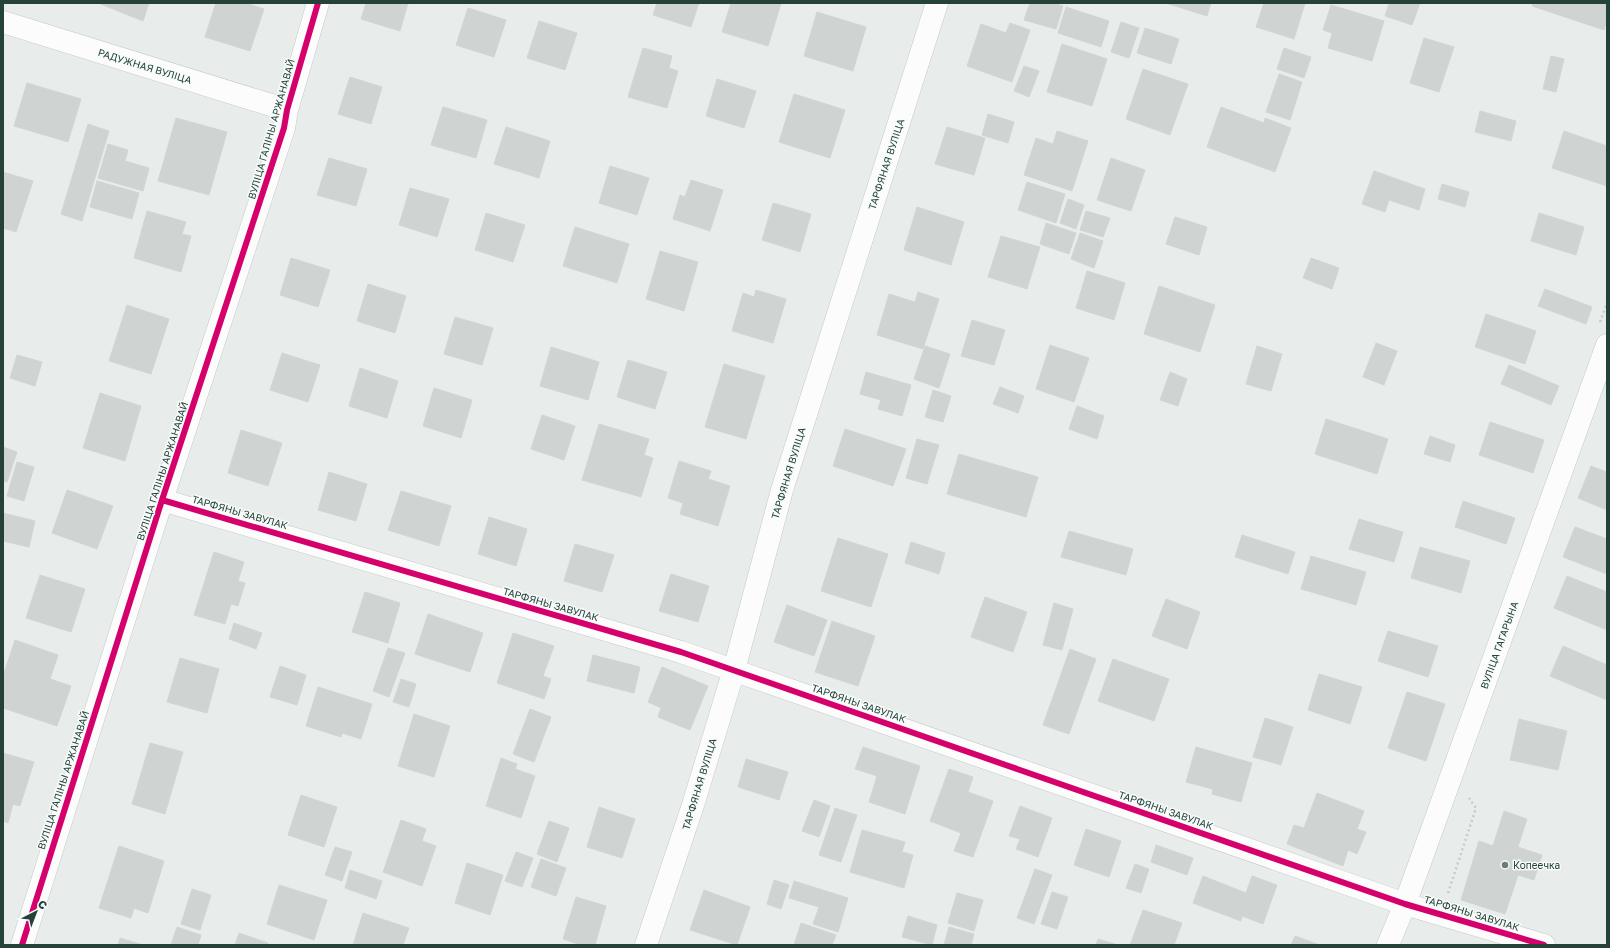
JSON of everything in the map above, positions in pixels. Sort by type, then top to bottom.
[{"type":"street","name":"ВУЛІЦА ГАЛІНЫ АРЖАНАВАЙ","points":[[22,945],[162,500],[282,135],[287,110],[318,3]]},
{"type":"street","name":"ТАРФЯНАЯ ВУЛІЦА","points":[[646,945],[693,805],[734,670],[782,490],[937,3]]},
{"type":"street","name":"РАДУЖНАЯ ВУЛІЦА","points":[[3,22],[287,110]]},
{"type":"street","name":"ВУЛІЦА ГАГАРЫНА","points":[[1388,945],[1405,904],[1607,345]]},
{"type":"street","name":"ТАРФЯНЫ ЗАВУЛАК","points":[[162,500],[681,652],[1405,904],[1544,945]]},
{"type":"building","points":[[98,3],[149,3],[143,21]]},
{"type":"building","points":[[216,3],[246,3],[264,9],[250,51],[205,37]]},
{"type":"building","points":[[366,3],[408,3],[400,31],[361,19]]},
{"type":"building","points":[[657,3],[699,3],[691,27],[653,15]]},
{"type":"building","points":[[731,3],[781,3],[768,46],[722,32]]},
{"type":"building","points":[[1030,3],[1053,3],[1063,6],[1056,29],[1024,20]]},
{"type":"building","points":[[1166,3],[1211,3],[1207,16]]},
{"type":"building","points":[[1264,3],[1305,3],[1294,39],[1256,27]]},
{"type":"building","points":[[1389,3],[1420,3],[1412,25],[1385,16]]},
{"type":"building","points":[[1533,3],[1607,3],[1607,21],[1604,30],[1532,6]]},
{"type":"building","points":[[1331,5],[1384,21],[1372,61],[1328,48],[1332,33],[1323,30]]},
{"type":"building","points":[[1066,7],[1109,21],[1101,47],[1058,33]]},
{"type":"building","points":[[468,8],[506,20],[494,57],[456,45]]},
{"type":"building","points":[[817,12],[866,27],[853,71],[804,56]]},
{"type":"building","points":[[539,21],[577,33],[565,70],[527,58]]},
{"type":"building","points":[[1121,22],[1139,28],[1129,58],[1111,52]]},
{"type":"building","points":[[1010,23],[1030,30],[1012,82],[967,66],[981,24],[1006,33]]},
{"type":"building","points":[[1145,28],[1179,39],[1171,64],[1137,53]]},
{"type":"building","points":[[1424,38],[1454,47],[1439,92],[1410,83]]},
{"type":"building","points":[[1062,44],[1107,59],[1092,106],[1047,92]]},
{"type":"building","points":[[643,48],[672,56],[669,68],[678,71],[667,108],[628,97]]},
{"type":"building","points":[[1284,48],[1311,57],[1304,78],[1277,69]]},
{"type":"building","points":[[1551,56],[1564,59],[1556,92],[1543,89]]},
{"type":"building","points":[[1024,66],[1039,71],[1029,97],[1014,91]]},
{"type":"building","points":[[1143,69],[1188,84],[1170,135],[1126,119]]},
{"type":"building","points":[[1279,74],[1302,82],[1290,120],[1266,112]]},
{"type":"building","points":[[350,77],[382,87],[371,124],[338,114]]},
{"type":"building","points":[[717,79],[756,91],[744,128],[706,116]]},
{"type":"building","points":[[27,83],[81,99],[68,142],[14,126]]},
{"type":"building","points":[[794,94],[845,110],[830,158],[779,142]]},
{"type":"building","points":[[443,107],[487,120],[476,158],[431,145]]},
{"type":"building","points":[[1221,107],[1264,123],[1265,118],[1291,128],[1275,172],[1207,147]]},
{"type":"building","points":[[1480,111],[1516,121],[1511,141],[1475,132]]},
{"type":"building","points":[[988,114],[1014,122],[1008,143],[982,135]]},
{"type":"building","points":[[176,118],[227,132],[209,195],[158,181]]},
{"type":"building","points":[[88,124],[109,131],[82,221],[61,214]]},
{"type":"building","points":[[506,127],[550,141],[539,178],[494,164]]},
{"type":"building","points":[[947,127],[985,138],[974,175],[935,164]]},
{"type":"building","points":[[1057,131],[1088,141],[1072,191],[1024,175],[1036,138],[1053,144]]},
{"type":"building","points":[[1564,131],[1607,146],[1607,186],[1552,168]]},
{"type":"building","points":[[108,144],[128,150],[125,161],[149,168],[143,191],[98,178]]},
{"type":"building","points":[[329,158],[367,169],[356,206],[317,195]]},
{"type":"building","points":[[1111,158],[1145,170],[1131,211],[1097,200]]},
{"type":"building","points":[[610,166],[649,178],[637,215],[599,203]]},
{"type":"building","points":[[1374,171],[1425,189],[1419,210],[1389,200],[1385,212],[1362,204]]},
{"type":"building","points":[[3,172],[33,181],[16,232],[3,228]]},
{"type":"building","points":[[691,180],[723,190],[710,231],[673,219],[680,195],[685,197]]},
{"type":"building","points":[[97,181],[139,193],[132,219],[90,207]]},
{"type":"building","points":[[1027,182],[1065,194],[1056,223],[1018,210]]},
{"type":"building","points":[[1442,184],[1469,192],[1465,207],[1438,199]]},
{"type":"building","points":[[410,188],[449,199],[437,237],[399,225]]},
{"type":"building","points":[[1068,199],[1084,205],[1076,229],[1060,223]]},
{"type":"building","points":[[773,203],[811,214],[800,252],[762,240]]},
{"type":"building","points":[[917,207],[964,222],[951,265],[904,250]]},
{"type":"building","points":[[147,211],[186,222],[182,234],[191,236],[181,272],[134,258]]},
{"type":"building","points":[[1086,211],[1110,218],[1103,237],[1080,230]]},
{"type":"building","points":[[486,213],[525,225],[513,262],[475,250]]},
{"type":"building","points":[[1539,213],[1584,227],[1576,255],[1531,241]]},
{"type":"building","points":[[1175,217],[1207,227],[1199,255],[1166,244]]},
{"type":"building","points":[[1046,223],[1076,233],[1069,254],[1040,244]]},
{"type":"building","points":[[575,227],[629,244],[617,283],[563,266]]},
{"type":"building","points":[[1080,233],[1103,241],[1094,268],[1071,259]]},
{"type":"building","points":[[1001,236],[1040,247],[1027,289],[988,277]]},
{"type":"building","points":[[660,251],[698,262],[684,311],[646,299]]},
{"type":"building","points":[[291,258],[330,270],[318,307],[280,295]]},
{"type":"building","points":[[1311,258],[1339,268],[1332,289],[1303,278]]},
{"type":"building","points":[[1087,271],[1125,283],[1114,320],[1076,308]]},
{"type":"building","points":[[368,284],[406,296],[395,333],[357,321]]},
{"type":"building","points":[[1159,286],[1215,305],[1200,352],[1144,334]]},
{"type":"building","points":[[1545,289],[1592,307],[1586,324],[1538,306]]},
{"type":"building","points":[[756,290],[786,299],[773,343],[732,331],[743,293],[754,297]]},
{"type":"building","points":[[918,292],[939,299],[923,349],[877,335],[889,294],[915,302]]},
{"type":"building","points":[[127,305],[169,319],[151,374],[109,361]]},
{"type":"building","points":[[1486,314],[1536,331],[1525,364],[1475,347]]},
{"type":"building","points":[[455,317],[493,328],[482,365],[444,354]]},
{"type":"building","points":[[972,320],[1005,330],[994,365],[961,356]]},
{"type":"building","points":[[1376,343],[1397,351],[1384,385],[1363,377]]},
{"type":"building","points":[[1050,345],[1089,358],[1074,402],[1036,389]]},
{"type":"building","points":[[925,346],[950,354],[939,388],[914,379]]},
{"type":"building","points":[[1257,346],[1282,354],[1271,391],[1246,384]]},
{"type":"building","points":[[551,347],[599,362],[588,400],[540,386]]},
{"type":"building","points":[[282,353],[320,365],[308,402],[270,390]]},
{"type":"building","points":[[17,355],[42,362],[35,386],[10,378]]},
{"type":"building","points":[[628,360],[667,372],[655,409],[617,397]]},
{"type":"building","points":[[724,364],[765,376],[746,439],[705,427]]},
{"type":"building","points":[[1509,365],[1559,386],[1551,405],[1501,384]]},
{"type":"building","points":[[360,368],[398,381],[387,418],[349,406]]},
{"type":"building","points":[[866,372],[911,385],[902,416],[878,409],[881,400],[860,394]]},
{"type":"building","points":[[1170,372],[1187,379],[1178,406],[1160,400]]},
{"type":"building","points":[[1000,387],[1024,396],[1018,413],[993,404]]},
{"type":"building","points":[[434,388],[472,400],[461,438],[423,426]]},
{"type":"building","points":[[933,390],[951,396],[943,422],[925,417]]},
{"type":"building","points":[[100,393],[141,406],[125,461],[83,448]]},
{"type":"building","points":[[1077,406],[1104,416],[1097,439],[1069,429]]},
{"type":"building","points":[[542,415],[575,426],[564,460],[531,449]]},
{"type":"building","points":[[1326,419],[1388,439],[1377,474],[1315,454]]},
{"type":"building","points":[[1490,422],[1544,440],[1533,473],[1479,455]]},
{"type":"building","points":[[599,424],[649,439],[644,455],[653,458],[641,497],[582,480]]},
{"type":"building","points":[[845,429],[906,449],[893,486],[833,466]]},
{"type":"building","points":[[241,430],[282,443],[268,486],[228,473]]},
{"type":"building","points":[[1430,436],[1455,445],[1450,462],[1424,454]]},
{"type":"building","points":[[917,439],[939,445],[927,484],[906,478]]},
{"type":"building","points":[[3,447],[17,452],[7,482],[3,481]]},
{"type":"building","points":[[959,454],[1038,477],[1026,517],[947,494]]},
{"type":"building","points":[[679,461],[711,471],[708,479],[730,486],[718,526],[680,514],[683,503],[668,498]]},
{"type":"building","points":[[17,462],[34,467],[24,501],[7,496]]},
{"type":"building","points":[[1591,466],[1607,472],[1607,510],[1578,498]]},
{"type":"building","points":[[329,472],[367,484],[356,521],[318,510]]},
{"type":"building","points":[[67,490],[113,506],[97,549],[52,533]]},
{"type":"building","points":[[401,491],[451,506],[439,546],[388,530]]},
{"type":"building","points":[[1463,501],[1515,518],[1506,544],[1455,527]]},
{"type":"building","points":[[3,513],[35,521],[29,547],[3,541]]},
{"type":"building","points":[[489,517],[527,529],[516,566],[478,554]]},
{"type":"building","points":[[1359,519],[1403,532],[1394,562],[1349,549]]},
{"type":"building","points":[[1575,527],[1607,539],[1607,574],[1563,557]]},
{"type":"building","points":[[1069,531],[1133,549],[1126,575],[1061,557]]},
{"type":"building","points":[[1242,535],[1295,552],[1288,574],[1235,557]]},
{"type":"building","points":[[838,538],[888,554],[871,607],[821,591]]},
{"type":"building","points":[[911,542],[945,553],[939,574],[905,563]]},
{"type":"building","points":[[575,544],[614,555],[602,592],[564,581]]},
{"type":"building","points":[[1420,547],[1470,561],[1461,593],[1411,578]]},
{"type":"building","points":[[214,552],[244,562],[238,581],[245,583],[238,606],[231,604],[225,624],[194,615]]},
{"type":"building","points":[[1311,556],[1366,572],[1356,605],[1301,589]]},
{"type":"building","points":[[671,574],[709,586],[698,622],[659,611]]},
{"type":"building","points":[[40,575],[85,589],[71,632],[26,618]]},
{"type":"building","points":[[1567,576],[1607,592],[1607,630],[1554,608]]},
{"type":"building","points":[[365,592],[400,603],[388,643],[352,632]]},
{"type":"building","points":[[985,597],[1027,612],[1013,652],[971,637]]},
{"type":"building","points":[[1166,599],[1200,612],[1187,649],[1152,636]]},
{"type":"building","points":[[1054,603],[1073,609],[1062,650],[1043,645]]},
{"type":"building","points":[[787,605],[827,620],[814,656],[774,642]]},
{"type":"building","points":[[428,614],[483,633],[470,672],[415,654]]},
{"type":"building","points":[[832,621],[875,636],[858,686],[815,672]]},
{"type":"building","points":[[234,623],[262,633],[256,649],[229,639]]},
{"type":"building","points":[[1388,631],[1438,646],[1428,677],[1378,661]]},
{"type":"building","points":[[513,633],[554,646],[543,676],[551,679],[544,699],[497,683]]},
{"type":"building","points":[[15,640],[58,655],[50,679],[71,686],[57,726],[3,708],[3,676]]},
{"type":"building","points":[[1563,646],[1607,665],[1607,700],[1550,676]]},
{"type":"building","points":[[388,648],[405,653],[389,697],[373,691]]},
{"type":"building","points":[[1070,649],[1096,659],[1069,734],[1043,725]]},
{"type":"building","points":[[593,655],[640,667],[634,693],[587,681]]},
{"type":"building","points":[[180,658],[219,669],[207,713],[167,702]]},
{"type":"building","points":[[1113,659],[1169,679],[1154,721],[1098,701]]},
{"type":"building","points":[[280,666],[306,675],[297,705],[270,697]]},
{"type":"building","points":[[662,667],[708,686],[690,730],[658,717],[661,708],[648,702]]},
{"type":"building","points":[[1319,674],[1362,687],[1350,724],[1308,710]]},
{"type":"building","points":[[401,679],[416,684],[409,707],[393,702]]},
{"type":"building","points":[[318,687],[372,704],[361,739],[342,733],[341,737],[306,726]]},
{"type":"building","points":[[1407,692],[1445,704],[1426,761],[1388,748]]},
{"type":"building","points":[[530,709],[551,717],[534,762],[513,754]]},
{"type":"building","points":[[414,714],[450,726],[434,777],[398,766]]},
{"type":"building","points":[[1265,718],[1293,727],[1281,765],[1253,757]]},
{"type":"building","points":[[1519,719],[1567,731],[1558,770],[1510,760]]},
{"type":"building","points":[[150,743],[183,752],[165,814],[132,804]]},
{"type":"building","points":[[863,747],[920,766],[905,814],[869,802],[877,776],[855,769]]},
{"type":"building","points":[[1196,747],[1252,763],[1241,802],[1212,794],[1213,789],[1186,782]]},
{"type":"building","points":[[3,753],[34,762],[20,806],[13,804],[8,823],[3,821]]},
{"type":"building","points":[[501,758],[517,764],[515,769],[535,776],[521,818],[486,806]]},
{"type":"building","points":[[746,759],[788,772],[779,800],[738,787]]},
{"type":"building","points":[[949,769],[973,777],[968,792],[993,801],[973,857],[954,851],[961,833],[930,821]]},
{"type":"building","points":[[1317,793],[1364,811],[1357,829],[1366,832],[1357,854],[1348,850],[1343,866],[1287,844],[1294,825],[1304,828]]},
{"type":"building","points":[[301,795],[337,807],[324,847],[288,835]]},
{"type":"building","points":[[814,800],[830,806],[819,837],[802,831]]},
{"type":"building","points":[[1020,806],[1052,818],[1038,857],[1016,849],[1020,839],[1009,836]]},
{"type":"building","points":[[599,807],[635,819],[622,858],[587,847]]},
{"type":"building","points":[[835,808],[857,815],[841,862],[819,855]]},
{"type":"building","name":"Копеечка","points":[[1504,811],[1527,819],[1518,847],[1542,855],[1534,880],[1518,875],[1505,914],[1461,900],[1479,841],[1493,846]]},
{"type":"building","points":[[401,820],[426,829],[422,841],[436,846],[422,886],[383,872]]},
{"type":"building","points":[[549,821],[569,828],[557,862],[537,854]]},
{"type":"building","points":[[1086,829],[1121,841],[1109,877],[1074,865]]},
{"type":"building","points":[[862,830],[905,842],[902,852],[913,855],[904,888],[850,872]]},
{"type":"building","points":[[1156,845],[1193,858],[1187,875],[1151,862]]},
{"type":"building","points":[[119,846],[164,861],[148,913],[134,908],[131,918],[99,908]]},
{"type":"building","points":[[335,847],[352,852],[342,881],[325,875]]},
{"type":"building","points":[[516,852],[533,858],[522,887],[505,881]]},
{"type":"building","points":[[541,859],[566,868],[556,896],[531,887]]},
{"type":"building","points":[[467,863],[503,875],[490,915],[455,903]]},
{"type":"building","points":[[1135,864],[1149,869],[1141,893],[1126,888]]},
{"type":"building","points":[[1035,869],[1052,875],[1034,924],[1017,918]]},
{"type":"building","points":[[350,870],[382,881],[376,899],[345,888]]},
{"type":"building","points":[[1203,876],[1246,893],[1252,876],[1277,885],[1263,924],[1242,916],[1241,921],[1193,903]]},
{"type":"building","points":[[774,880],[789,885],[781,909],[767,904]]},
{"type":"building","points":[[794,881],[848,898],[838,932],[813,924],[819,907],[789,898]]},
{"type":"building","points":[[279,885],[327,900],[314,940],[267,924]]},
{"type":"building","points":[[192,889],[211,895],[200,930],[181,924]]},
{"type":"building","points":[[704,890],[750,907],[737,945],[690,930]]},
{"type":"building","points":[[1052,892],[1068,897],[1057,929],[1041,924]]},
{"type":"building","points":[[957,893],[983,900],[974,931],[948,923]]},
{"type":"building","points":[[576,897],[606,906],[595,945],[581,945],[563,939]]},
{"type":"building","points":[[1143,910],[1182,923],[1174,945],[1130,945]]},
{"type":"building","points":[[363,913],[409,928],[403,945],[353,945]]},
{"type":"building","points":[[908,916],[937,925],[932,945],[902,937]]},
{"type":"building","points":[[801,923],[836,935],[832,945],[794,945]]},
{"type":"building","points":[[177,927],[201,935],[198,945],[171,945]]},
{"type":"building","points":[[949,927],[974,934],[971,945],[944,945]]},
{"type":"building","points":[[239,933],[268,943],[268,945],[235,945]]},
{"type":"building","points":[[1295,936],[1320,945],[1291,945]]},
{"type":"building","points":[[120,938],[143,945],[118,945]]},
{"type":"building","points":[[1098,939],[1118,945],[1096,945]]},
{"type":"cycle path","points":[[22,945],[162,500],[284,128],[287,110],[318,3]]},
{"type":"cycle path","points":[[162,500],[681,652],[1405,904],[1544,945]]},
{"type":"place","name":"Копеечка","points":[[1505,865]]}]
